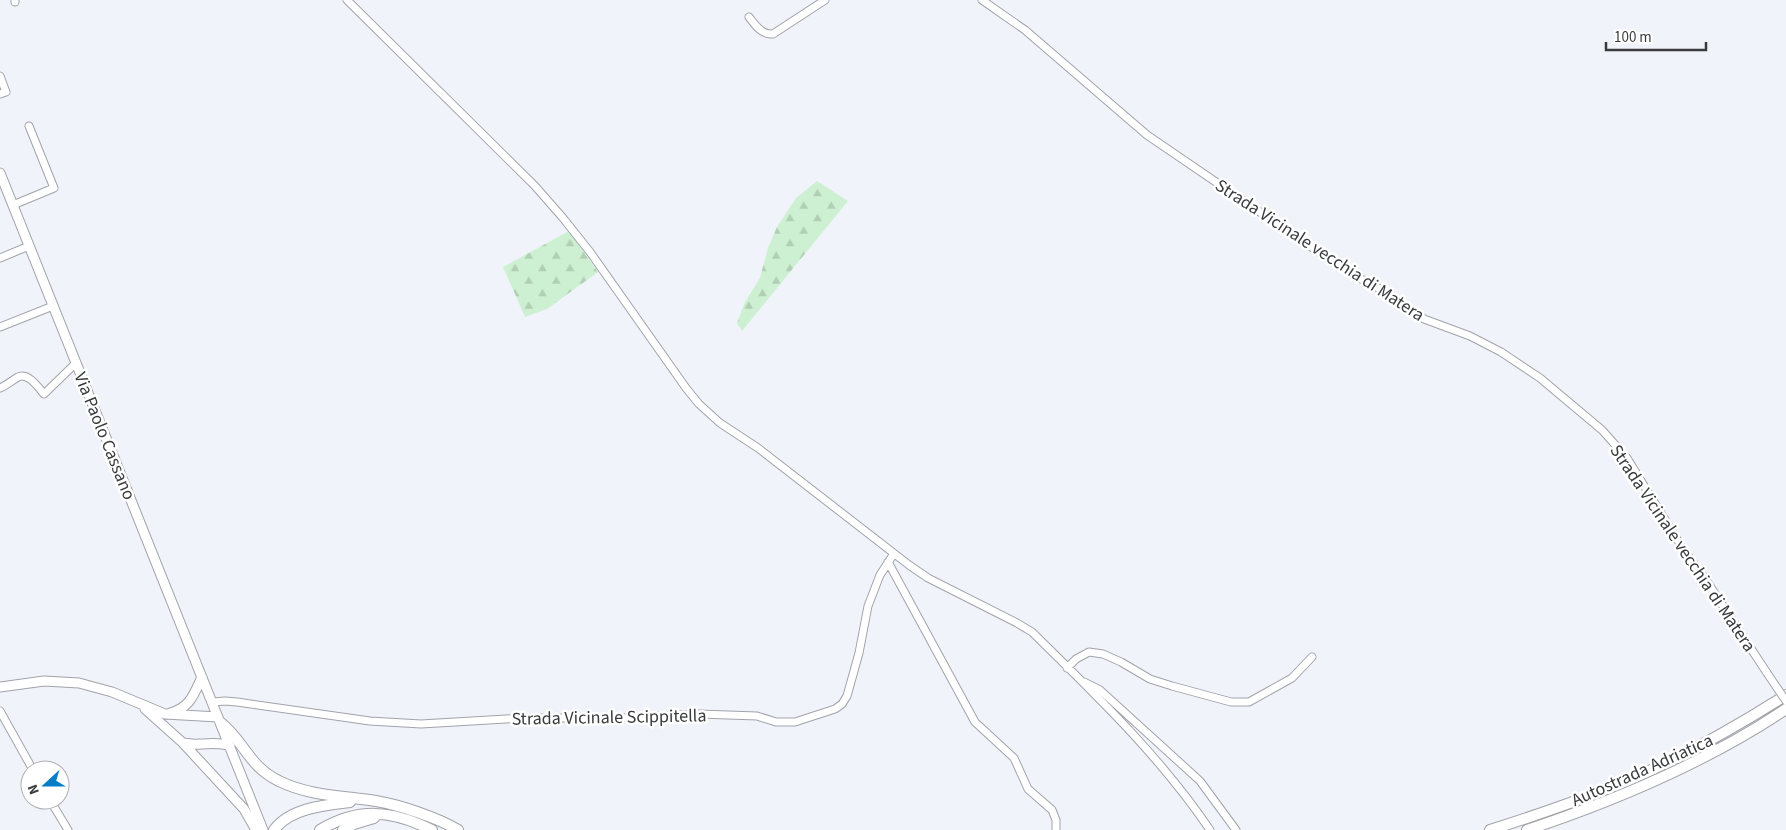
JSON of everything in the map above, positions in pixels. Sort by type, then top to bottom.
[{"type":"highway","name":"Autostrada Adriatica","points":[[1490,830],[1581,799],[1629,780],[1722,734],[1786,695]]},
{"type":"highway","name":"Autostrada Adriatica","points":[[1527,830],[1621,796],[1668,775],[1732,742],[1786,709]]},
{"type":"highway","points":[[220,722],[231,731],[255,765],[277,781],[315,793],[389,804],[416,812],[458,830]]},
{"type":"highway","points":[[274,830],[281,822],[300,812],[326,805],[364,800]]},
{"type":"highway","points":[[320,830],[353,815],[370,813],[410,820],[432,830]]},
{"type":"highway","points":[[343,830],[363,821],[388,815]]},
{"type":"main road","name":"Via Paolo Cassano","points":[[0,173],[263,830]]},
{"type":"main road","points":[[165,714],[179,711],[190,702],[202,677]]},
{"type":"main road","points":[[0,687],[44,681],[94,686],[165,714],[220,722],[216,740],[212,742]]},
{"type":"main road","points":[[139,705],[183,743],[244,809],[256,830]]},
{"type":"main road","points":[[183,743],[201,744],[212,742],[230,746]]},
{"type":"street","points":[[346,0],[559,212],[590,252],[686,388],[705,410],[720,424],[758,448],[893,555],[928,578],[1024,627],[1078,678],[1163,767],[1210,830]]},
{"type":"street","points":[[749,18],[764,33],[768,35],[773,34],[825,0]]},
{"type":"street","name":"Strada Vicinale vecchia di Matera","points":[[982,0],[1025,30],[1148,135],[1348,272],[1380,289],[1424,319],[1486,344],[1523,366],[1593,422],[1628,458],[1686,554],[1706,580],[1786,701]]},
{"type":"street","points":[[0,76],[6,92],[0,94]]},
{"type":"street","points":[[13,205],[54,188],[29,126]]},
{"type":"street","points":[[0,258],[29,246]]},
{"type":"street","points":[[0,327],[53,306]]},
{"type":"street","points":[[0,388],[21,376],[29,378],[44,394],[76,363]]},
{"type":"street","name":"Strada Vicinale Scippitella","points":[[212,700],[342,717],[406,723],[438,724],[524,718],[655,717],[685,714],[757,716],[776,722],[795,722],[829,712],[839,706],[848,696],[868,606],[880,575],[893,555]]},
{"type":"street","points":[[888,562],[975,722],[1014,758],[1028,789],[1052,810],[1056,820],[1056,830]]},
{"type":"street","points":[[1067,668],[1076,659],[1089,652],[1103,654],[1122,662],[1150,679],[1231,702],[1250,702],[1292,678],[1312,657]]},
{"type":"street","points":[[1078,678],[1100,690],[1200,781],[1236,830]]},
{"type":"street","points":[[0,711],[27,760]]},
{"type":"street","points":[[56,810],[68,830]]},
{"type":"green space","points":[[817,181],[848,201],[742,331],[737,323],[745,302],[760,278],[768,248],[777,227],[796,198]]},
{"type":"green space","points":[[569,231],[598,272],[547,309],[525,317],[503,267]]}]
